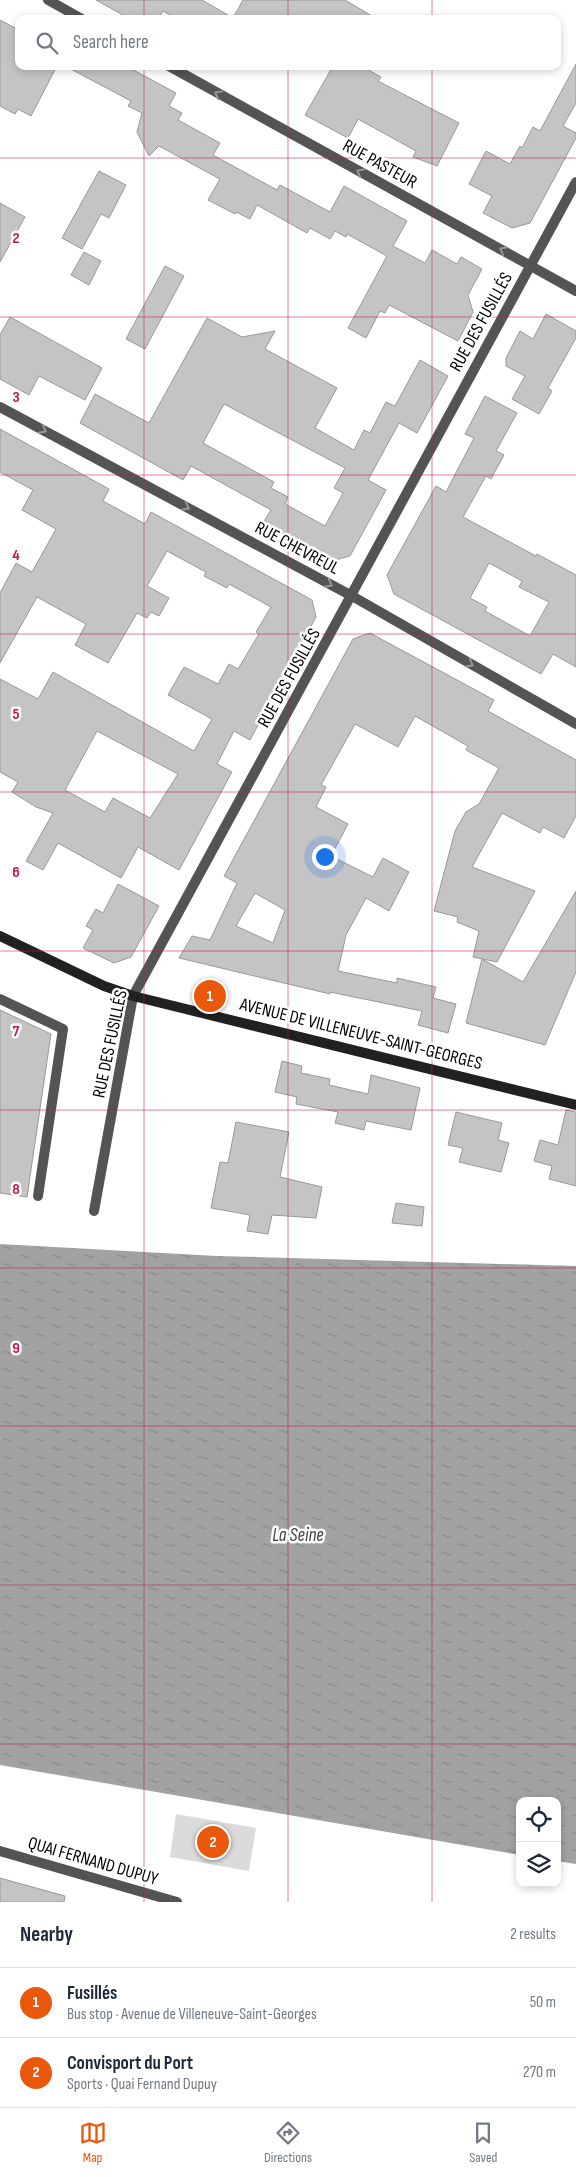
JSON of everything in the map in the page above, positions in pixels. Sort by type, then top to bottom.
[{"type":"main road","name":"AVENUE DE VILLENEUVE-SAINT-GEORGES","points":[[0,936],[104,986],[133,996],[576,1105]]},
{"type":"street","points":[[48,0],[75,15]]},
{"type":"street","name":"RUE PASTEUR","points":[[176,70],[576,291]]},
{"type":"street","name":"RUE DES FUSILLÉS","points":[[94,1211],[133,996],[576,182]]},
{"type":"street","name":"RUE CHEVREUL","points":[[1,410],[352,596],[576,724]]},
{"type":"street","points":[[0,998],[63,1029],[38,1196]]},
{"type":"street","name":"QUAI FERNAND DUPUY","points":[[0,1851],[177,1902]]},
{"type":"shaded area","points":[[176,1814],[256,1828],[249,1871],[170,1857]]},
{"type":"water","name":"La Seine","points":[[0,1244],[217,1256],[576,1266],[576,1864],[561,1862],[561,1797],[516,1797],[516,1854],[0,1765]]},
{"type":"building","points":[[96,0],[202,0],[228,15],[170,15],[163,11],[160,15],[123,15]]},
{"type":"building","points":[[243,0],[345,0],[370,15],[235,15]]},
{"type":"building","points":[[0,20],[15,28],[15,70],[55,70],[31,116],[18,109],[15,114],[0,106]]},
{"type":"building","points":[[576,64],[576,103],[563,126],[576,133],[576,138],[530,223],[512,228],[483,213],[492,196],[469,184],[486,151],[510,164],[520,146],[522,148],[533,127],[540,131]]},
{"type":"building","points":[[73,70],[133,70],[176,93],[169,106],[182,113],[178,120],[220,143],[213,155],[277,190],[280,185],[330,212],[344,186],[407,221],[393,246],[425,263],[432,250],[457,264],[461,257],[482,269],[468,295],[473,312],[458,341],[389,305],[385,313],[380,311],[366,338],[348,328],[387,256],[347,234],[346,237],[335,231],[330,239],[310,228],[307,233],[257,205],[250,219],[236,212],[235,214],[208,200],[220,179],[159,146],[149,156],[137,132],[142,113],[128,106],[131,101]]},
{"type":"building","points":[[331,70],[368,70],[381,77],[378,81],[459,123],[437,166],[413,157],[416,151],[358,119],[348,138],[305,115]]},
{"type":"building","points":[[99,171],[126,185],[109,218],[101,214],[82,249],[62,238]]},
{"type":"building","points":[[0,203],[25,217],[0,262]]},
{"type":"building","points":[[84,252],[101,261],[89,285],[71,275]]},
{"type":"building","points":[[165,266],[184,276],[145,349],[126,339]]},
{"type":"building","points":[[546,314],[576,331],[576,338],[548,388],[552,391],[539,414],[512,399],[525,376],[506,366],[506,358],[520,331],[533,339]]},
{"type":"building","points":[[10,317],[102,368],[85,400],[39,376],[29,395],[0,379],[0,335]]},
{"type":"building","points":[[207,318],[242,337],[275,331],[265,349],[337,388],[315,428],[354,450],[364,430],[370,433],[386,402],[395,406],[420,360],[448,376],[417,433],[399,423],[368,480],[386,490],[350,556],[332,561],[263,523],[271,510],[191,466],[183,480],[80,423],[95,394],[149,423]],"holes":[[[224,404],[345,468],[334,488],[343,493],[325,526],[285,504],[288,497],[271,488],[274,482],[203,443]]]},
{"type":"building","points":[[485,396],[517,413],[496,451],[504,455],[491,479],[486,476],[463,517],[576,575],[576,667],[553,654],[541,674],[394,594],[387,575],[436,486],[446,492],[474,438],[465,434]],"holes":[[[489,563],[522,581],[519,587],[549,602],[530,636],[485,611],[487,607],[470,598]]]},
{"type":"building","points":[[0,429],[109,489],[103,501],[145,524],[151,512],[312,600],[316,617],[250,740],[234,731],[217,764],[232,772],[179,870],[138,847],[121,878],[58,843],[43,870],[26,861],[53,813],[36,807],[12,792],[18,782],[0,772],[0,679],[38,699],[53,672],[194,751],[212,719],[168,695],[184,667],[218,684],[229,664],[238,669],[259,634],[256,632],[271,607],[229,584],[227,588],[204,576],[206,572],[167,551],[147,586],[169,598],[159,616],[151,612],[147,618],[137,613],[108,663],[75,645],[86,624],[37,597],[0,663],[0,593],[16,563],[32,572],[56,529],[22,510],[33,490],[0,472]],"holes":[[[97,731],[178,774],[150,818],[113,798],[105,812],[65,790]]]},
{"type":"building","points":[[370,633],[494,700],[488,711],[576,760],[576,816],[564,838],[543,827],[540,833],[502,813],[472,867],[535,891],[497,962],[473,957],[479,931],[457,922],[458,917],[434,911],[455,831],[466,812],[479,804],[499,768],[466,750],[468,746],[415,716],[398,747],[355,724],[321,785],[326,787],[316,807],[348,824],[331,856],[373,877],[383,858],[409,872],[389,911],[366,898],[346,935],[338,971],[397,983],[397,978],[436,987],[433,998],[456,1004],[448,1033],[418,1025],[422,1011],[330,992],[330,994],[179,958],[192,936],[210,940],[237,883],[224,876],[353,639]],"holes":[[[255,893],[285,910],[273,943],[236,926]]]},
{"type":"building","points":[[118,884],[159,906],[131,957],[114,963],[83,948],[93,930],[86,926],[96,909],[103,913]]},
{"type":"building","points":[[576,891],[576,972],[545,1045],[466,1023],[482,959],[523,982]]},
{"type":"building","points":[[0,1010],[51,1034],[27,1197],[0,1193]]},
{"type":"building","points":[[282,1061],[302,1066],[301,1073],[330,1079],[329,1085],[368,1094],[371,1075],[420,1088],[411,1130],[366,1121],[364,1130],[335,1123],[338,1112],[296,1104],[297,1097],[275,1092]]},
{"type":"building","points":[[566,1110],[576,1112],[576,1186],[549,1179],[552,1166],[534,1161],[540,1140],[558,1145]]},
{"type":"building","points":[[456,1112],[502,1123],[498,1140],[509,1143],[501,1172],[459,1162],[463,1148],[448,1145]]},
{"type":"building","points":[[236,1122],[289,1132],[280,1177],[322,1187],[316,1218],[272,1215],[268,1234],[247,1231],[250,1215],[211,1208],[220,1162],[228,1163]]},
{"type":"building","points":[[396,1203],[424,1207],[422,1226],[392,1223]]},
{"type":"building","points":[[0,1878],[65,1896],[64,1902],[0,1902]]},
{"type":"place","name":"Fusillés","points":[[210,996]]},
{"type":"place","name":"Convisport du Port","points":[[213,1842]]}]
